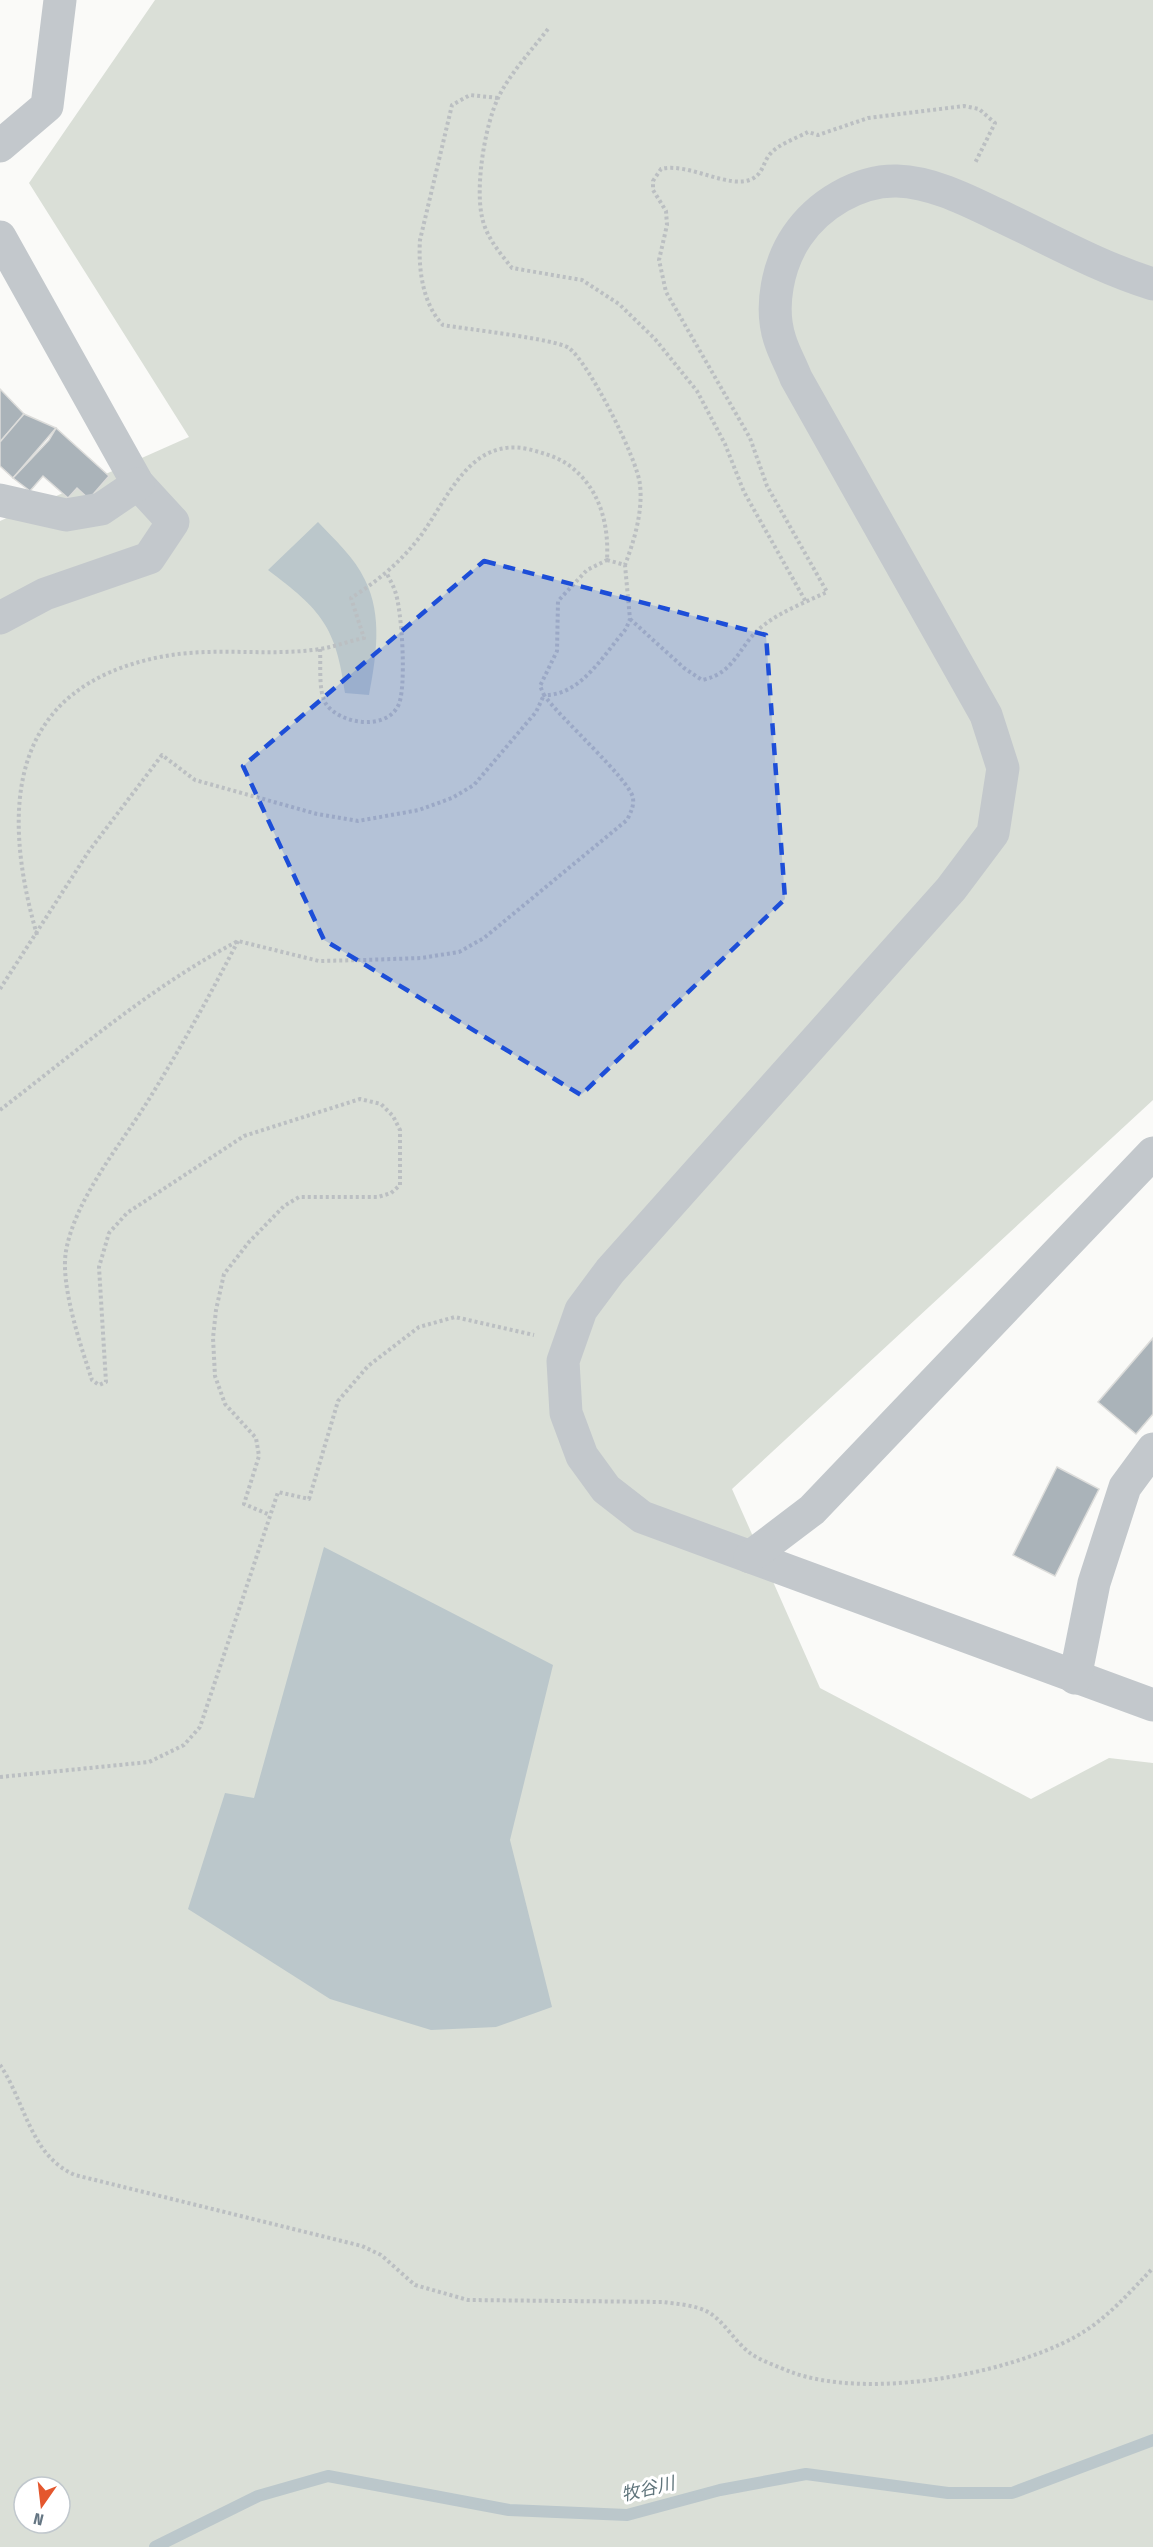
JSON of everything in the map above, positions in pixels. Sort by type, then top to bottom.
[{"type":"street","points":[[0,146],[47,106],[60,0]]},
{"type":"street","points":[[1153,284],[1115,272],[950,192],[897,181],[861,188],[829,202],[807,221],[786,252],[776,294],[779,338],[796,378],[986,715],[1003,768],[993,833],[951,889],[610,1271],[581,1310],[563,1361],[566,1413],[582,1456],[606,1489],[642,1517],[1153,1706]]},
{"type":"street","points":[[0,237],[138,484],[172,522],[149,558],[45,594],[0,618]]},
{"type":"street","points":[[0,500],[66,515],[101,509],[138,484]]},
{"type":"street","points":[[750,1557],[812,1510],[1153,1154]]},
{"type":"street","points":[[1075,1678],[1094,1583],[1125,1487],[1153,1449]]},
{"type":"path","points":[[548,29],[515,69],[498,98],[489,127],[480,196],[482,218],[493,245],[512,268],[582,280],[619,304],[655,339],[697,391],[725,444],[744,492],[806,602]]},
{"type":"path","points":[[498,98],[470,94],[452,105],[420,240],[418,259],[423,285],[434,316],[443,325],[547,341],[568,347],[589,372],[634,462],[640,485],[635,539],[624,565],[630,619],[626,629],[577,686],[554,695],[544,694]]},
{"type":"path","points":[[37,935],[19,879],[14,801],[30,739],[46,716],[69,693],[121,667],[161,657],[198,652],[320,649],[364,638],[351,598],[387,574],[422,533],[461,476],[476,460],[493,450],[515,446],[543,453],[564,461],[593,488],[608,538],[607,560]]},
{"type":"path","points":[[0,1110],[147,997],[203,959],[238,941],[319,961],[421,958],[459,952],[484,938],[627,820],[633,807],[633,795],[607,763],[555,710],[540,686],[557,651],[558,601],[587,570],[607,560],[624,565]]},
{"type":"path","points":[[320,649],[325,702],[338,717],[365,722],[385,719],[399,706],[402,679],[401,624],[396,591],[387,574]]},
{"type":"path","points":[[0,989],[37,935],[89,851],[162,755],[195,780],[317,814],[358,821],[419,810],[452,798],[474,784],[536,712],[544,694]]},
{"type":"path","points":[[238,941],[179,1050],[74,1219],[65,1267],[76,1332],[92,1380],[99,1385],[106,1382],[107,1364],[99,1267],[109,1233],[127,1213],[243,1136],[360,1099],[381,1104],[393,1116],[400,1130],[400,1185],[391,1193],[378,1197],[299,1197],[284,1206],[256,1235],[224,1274],[215,1319],[215,1376],[225,1404],[256,1438],[259,1456],[244,1504],[270,1515]]},
{"type":"path","points":[[0,1777],[149,1762],[184,1745],[200,1727],[278,1492],[309,1499],[338,1401],[368,1365],[419,1327],[455,1317],[569,1345]]},
{"type":"path","points":[[0,2065],[12,2082],[35,2137],[50,2157],[69,2172],[362,2246],[381,2256],[415,2285],[468,2300],[663,2302],[690,2306],[708,2312],[751,2354],[793,2372],[823,2381],[895,2384],[942,2378],[992,2367],[1075,2337],[1120,2303],[1153,2268]]},
{"type":"highlighted area","points":[[484,561],[766,635],[785,899],[581,1095],[324,940],[243,766]]},
{"type":"shaded area","points":[[155,0],[1153,0],[1153,1100],[732,1489],[820,1688],[1031,1799],[1109,1758],[1153,1763],[1153,2547],[0,2547],[0,521],[189,437],[29,183]]},
{"type":"shaded area","points":[[318,522],[356,564],[371,594],[376,637],[369,695],[345,693],[337,651],[323,621],[301,597],[268,570]]},
{"type":"shaded area","points":[[324,1547],[553,1665],[510,1840],[552,2007],[496,2027],[431,2030],[330,1999],[188,1909],[225,1793],[254,1798]]},
{"type":"building","points":[[0,389],[24,414],[0,442]]},
{"type":"building","points":[[24,414],[56,428],[13,478],[0,466],[0,442]]},
{"type":"building","points":[[56,428],[109,476],[89,499],[77,488],[68,498],[43,476],[30,491],[13,478],[49,440]]},
{"type":"building","points":[[1153,1338],[1153,1414],[1136,1434],[1098,1402]]},
{"type":"building","points":[[1057,1467],[1099,1489],[1055,1576],[1013,1555]]},
{"type":"waterway","name":"牧谷川","points":[[155,2547],[258,2496],[328,2476],[509,2510],[627,2515],[720,2490],[806,2474],[948,2493],[1012,2493],[1153,2440]]}]
